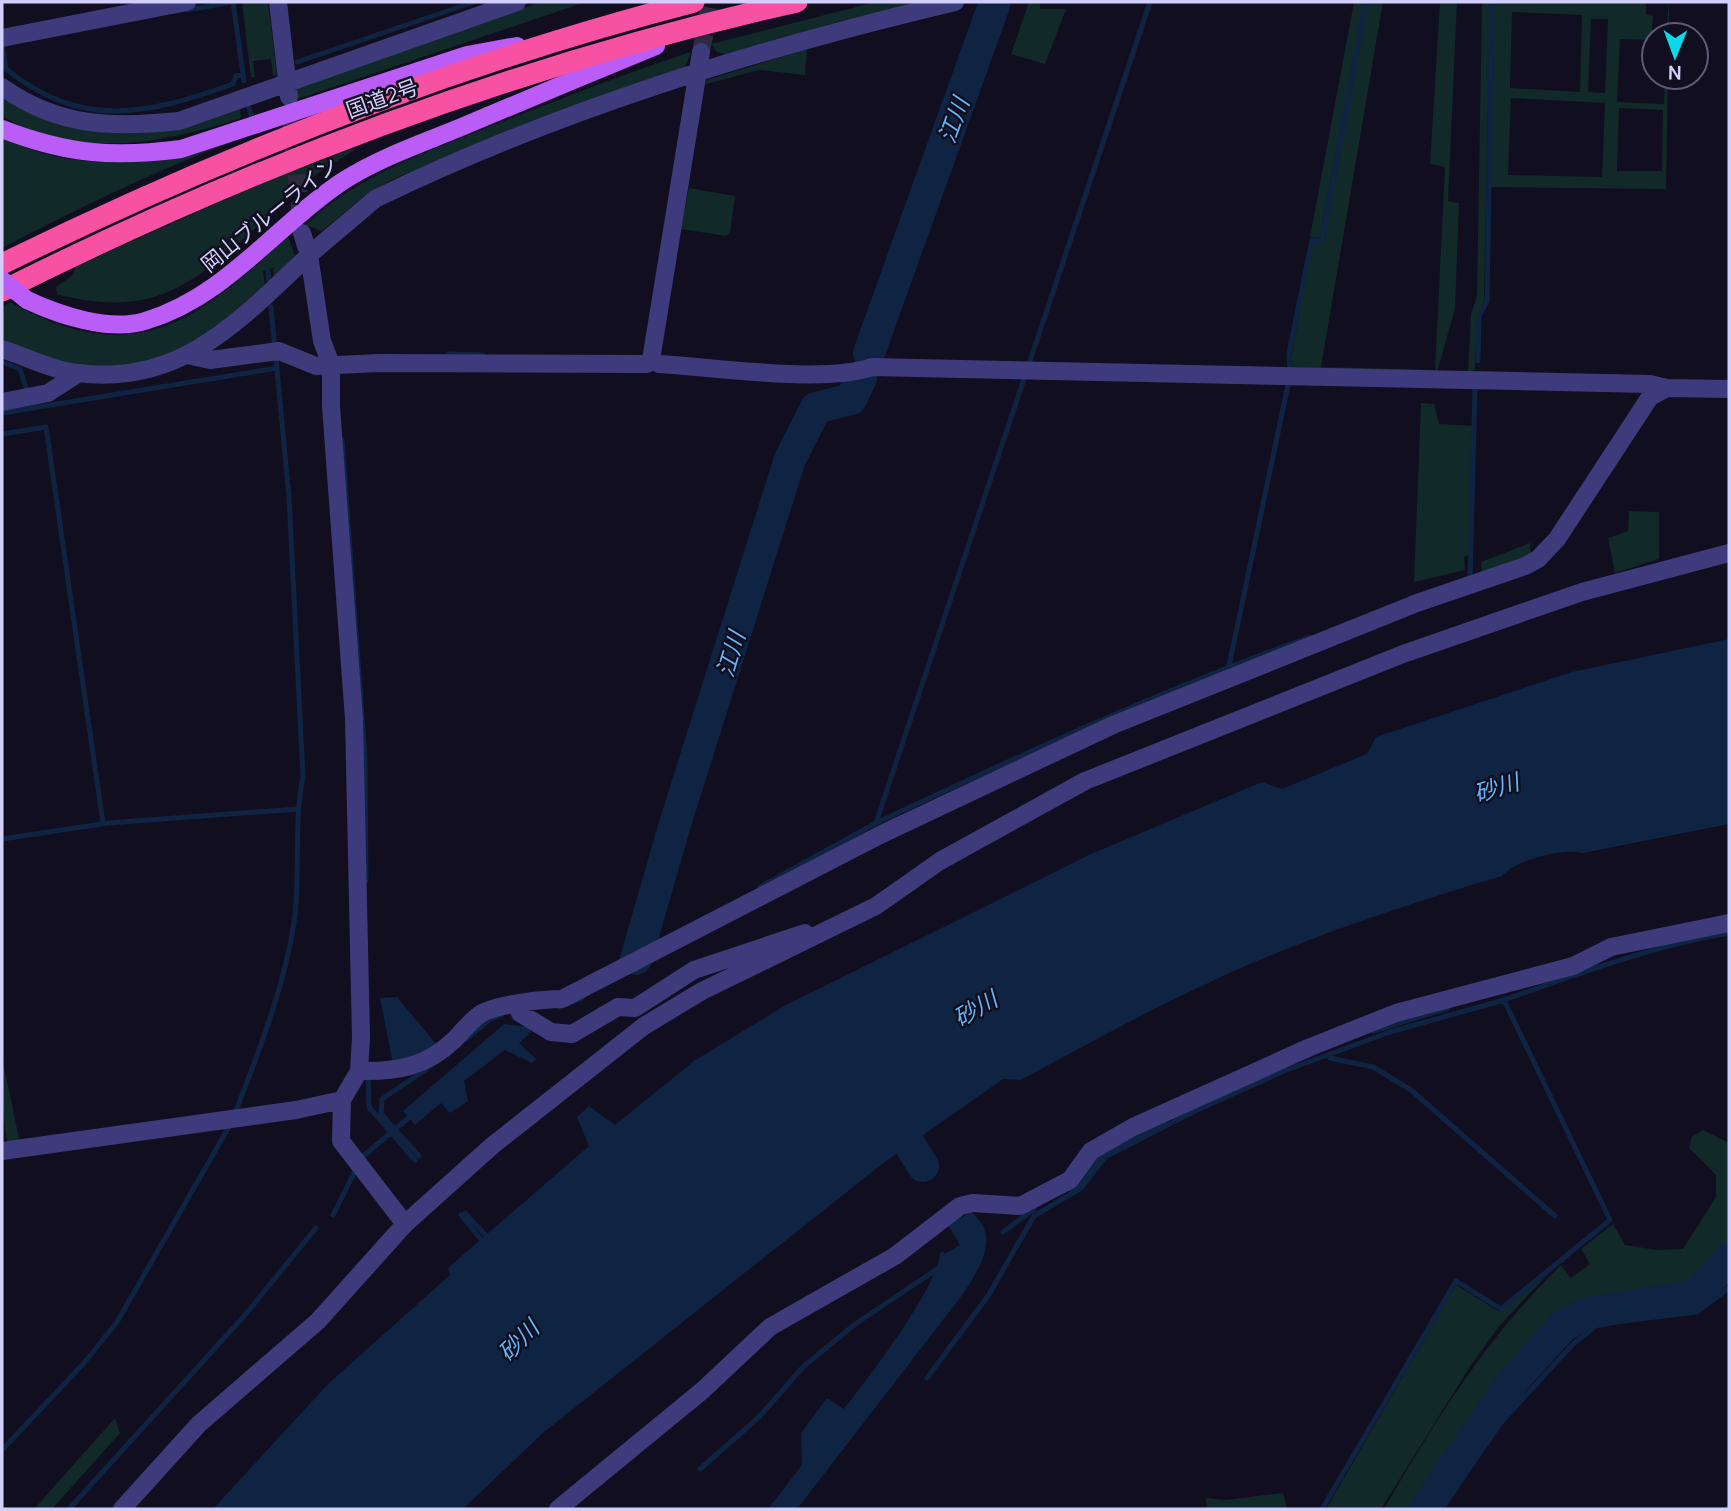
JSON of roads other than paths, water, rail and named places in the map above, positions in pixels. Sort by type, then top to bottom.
[{"type":"highway","name":"国道2号","points":[[2,264],[113,210],[327,119],[577,35],[694,2]]},
{"type":"highway","name":"国道2号","points":[[2,290],[116,233],[338,140],[459,97],[720,19],[797,2]]},
{"type":"main road","name":"岡山ブルーライン","points":[[2,280],[27,300],[53,313],[87,322],[142,322],[188,306],[228,278],[343,181],[373,164],[720,19]]},
{"type":"main road","points":[[2,129],[43,145],[84,153],[132,156],[181,149],[467,55],[577,35]]},
{"type":"street","points":[[2,37],[187,2]]},
{"type":"street","points":[[278,2],[289,89]]},
{"type":"street","points":[[2,87],[50,113],[86,124],[131,126],[179,121],[289,89],[517,2]]},
{"type":"street","points":[[2,349],[59,369],[79,373],[118,374],[147,369],[187,355],[208,345],[239,321],[374,199],[401,186],[522,136],[697,72],[800,41],[955,2]]},
{"type":"street","points":[[187,355],[210,360],[275,351],[310,365],[648,365],[688,146],[701,52]]},
{"type":"street","points":[[302,233],[309,255],[322,341],[331,364],[331,405],[354,732],[361,1038],[365,1071],[342,1100],[341,1141],[405,1224]]},
{"type":"street","points":[[651,360],[659,364],[840,374],[872,367],[1650,384],[1667,388],[1729,389]]},
{"type":"street","points":[[2,402],[48,393],[79,373]]},
{"type":"street","points":[[365,1071],[392,1071],[421,1065],[442,1052],[482,1013],[535,999],[562,999],[882,834],[1113,725],[1417,603],[1538,559],[1557,539],[1650,397],[1667,388]]},
{"type":"street","points":[[122,1509],[199,1424],[318,1321],[405,1224],[492,1145],[644,1026],[702,991],[876,906],[940,860],[1085,781],[1403,654],[1583,593],[1729,553]]},
{"type":"street","points":[[558,1509],[703,1390],[770,1327],[895,1256],[960,1206],[973,1203],[1020,1206],[1070,1180],[1091,1151],[1133,1126],[1308,1048],[1396,1013],[1573,966],[1611,947],[1729,923]]},
{"type":"street","points":[[517,1005],[520,1013],[551,1032],[572,1034],[618,1007],[635,1008],[694,970],[801,932],[816,936]]},
{"type":"street","points":[[2,1150],[233,1119],[342,1100]]},
{"type":"water","name":"砂川","points":[[1729,639],[1729,824],[1583,853],[1564,852],[1528,860],[1502,876],[1389,911],[1278,952],[1159,1007],[1021,1080],[1003,1079],[882,1164],[544,1432],[463,1509],[213,1509],[328,1384],[450,1275],[448,1268],[589,1146],[577,1117],[589,1106],[615,1125],[694,1061],[784,1006],[1091,854],[1262,782],[1282,789],[1367,754],[1376,737],[1572,672]]},
{"type":"water","points":[[397,997],[437,1045],[393,1064],[380,998]]},
{"type":"water","points":[[504,1024],[530,1027],[531,1032],[519,1043],[536,1059],[532,1063],[505,1050],[464,1081],[468,1101],[450,1113],[441,1103],[415,1125],[403,1111]]},
{"type":"water","points":[[971,1212],[985,1231],[985,1252],[963,1294],[797,1509],[768,1509],[802,1465],[801,1433],[827,1398],[844,1409],[855,1395],[914,1310],[936,1269],[940,1253],[943,1251],[945,1254],[960,1245],[948,1225]]},
{"type":"waterway","points":[[187,10],[232,2]]},
{"type":"waterway","points":[[233,2],[244,81]]},
{"type":"waterway","points":[[297,62],[474,2]]},
{"type":"waterway","points":[[1029,364],[1150,2]]},
{"type":"waterway","points":[[1290,370],[1289,353],[1312,240],[1322,240],[1366,2]]},
{"type":"waterway","points":[[1478,361],[1479,316],[1487,301],[1492,2]]},
{"type":"waterway","name":"江川","points":[[869,353],[994,5]]},
{"type":"waterway","points":[[2,42],[6,69],[34,89],[62,102],[89,109],[144,109],[172,103],[233,84],[236,76],[243,74]]},
{"type":"waterway","points":[[247,103],[252,116]]},
{"type":"waterway","points":[[268,271],[269,282]]},
{"type":"waterway","points":[[234,1116],[269,1021],[290,947],[296,904],[298,813],[303,777],[289,497],[271,307]]},
{"type":"waterway","points":[[448,354],[483,355]]},
{"type":"waterway","points":[[2,362],[20,369],[27,391]]},
{"type":"waterway","points":[[2,413],[277,368]]},
{"type":"waterway","name":"江川","points":[[636,959],[675,824],[790,459],[816,408],[851,399],[861,378]]},
{"type":"waterway","points":[[760,887],[876,823],[1024,379]]},
{"type":"waterway","points":[[1229,666],[1288,385]]},
{"type":"waterway","points":[[1467,580],[1470,579],[1475,387]]},
{"type":"waterway","points":[[2,434],[46,427],[103,823]]},
{"type":"waterway","points":[[342,440],[365,758],[366,881]]},
{"type":"waterway","points":[[876,823],[1145,701],[1310,637]]},
{"type":"waterway","points":[[2,839],[108,823],[298,809]]},
{"type":"waterway","points":[[1504,1000],[1643,953],[1729,933]]},
{"type":"waterway","points":[[559,1007],[582,998]]},
{"type":"waterway","points":[[927,1378],[988,1296],[1034,1216],[1081,1188],[1105,1157],[1195,1111],[1284,1071],[1390,1032],[1504,1000],[1610,1220],[1501,1309],[1456,1281],[1322,1509]]},
{"type":"waterway","points":[[1373,1031],[1448,1008]]},
{"type":"waterway","points":[[466,1039],[489,1020],[501,1015]]},
{"type":"waterway","points":[[1329,1054],[1330,1058],[1373,1067],[1411,1090],[1555,1216]]},
{"type":"waterway","points":[[419,1156],[381,1114],[382,1099],[431,1066]]},
{"type":"waterway","points":[[368,1073],[369,1107],[415,1160]]},
{"type":"waterway","points":[[887,1108],[923,1166]]},
{"type":"waterway","points":[[333,1215],[362,1157],[412,1115]]},
{"type":"waterway","points":[[1070,1189],[1078,1185],[1103,1154],[1163,1123]]},
{"type":"waterway","points":[[2,1450],[84,1363],[117,1322],[230,1125]]},
{"type":"waterway","points":[[1003,1232],[1034,1209]]},
{"type":"waterway","points":[[465,1213],[490,1240]]},
{"type":"waterway","points":[[461,1215],[484,1243]]},
{"type":"waterway","points":[[69,1509],[245,1315],[316,1228]]},
{"type":"waterway","points":[[1425,1509],[1513,1381],[1563,1326],[1584,1314],[1696,1295],[1729,1259]]},
{"type":"waterway","points":[[700,1469],[759,1417],[803,1367],[854,1325],[943,1265]]},
{"type":"waterway","points":[[1442,1509],[1495,1429],[1572,1345],[1598,1324],[1697,1312],[1729,1288]]},
{"type":"tunnel","points":[[701,52],[710,2]]},
{"type":"tunnel","points":[[291,121],[302,226]]}]
